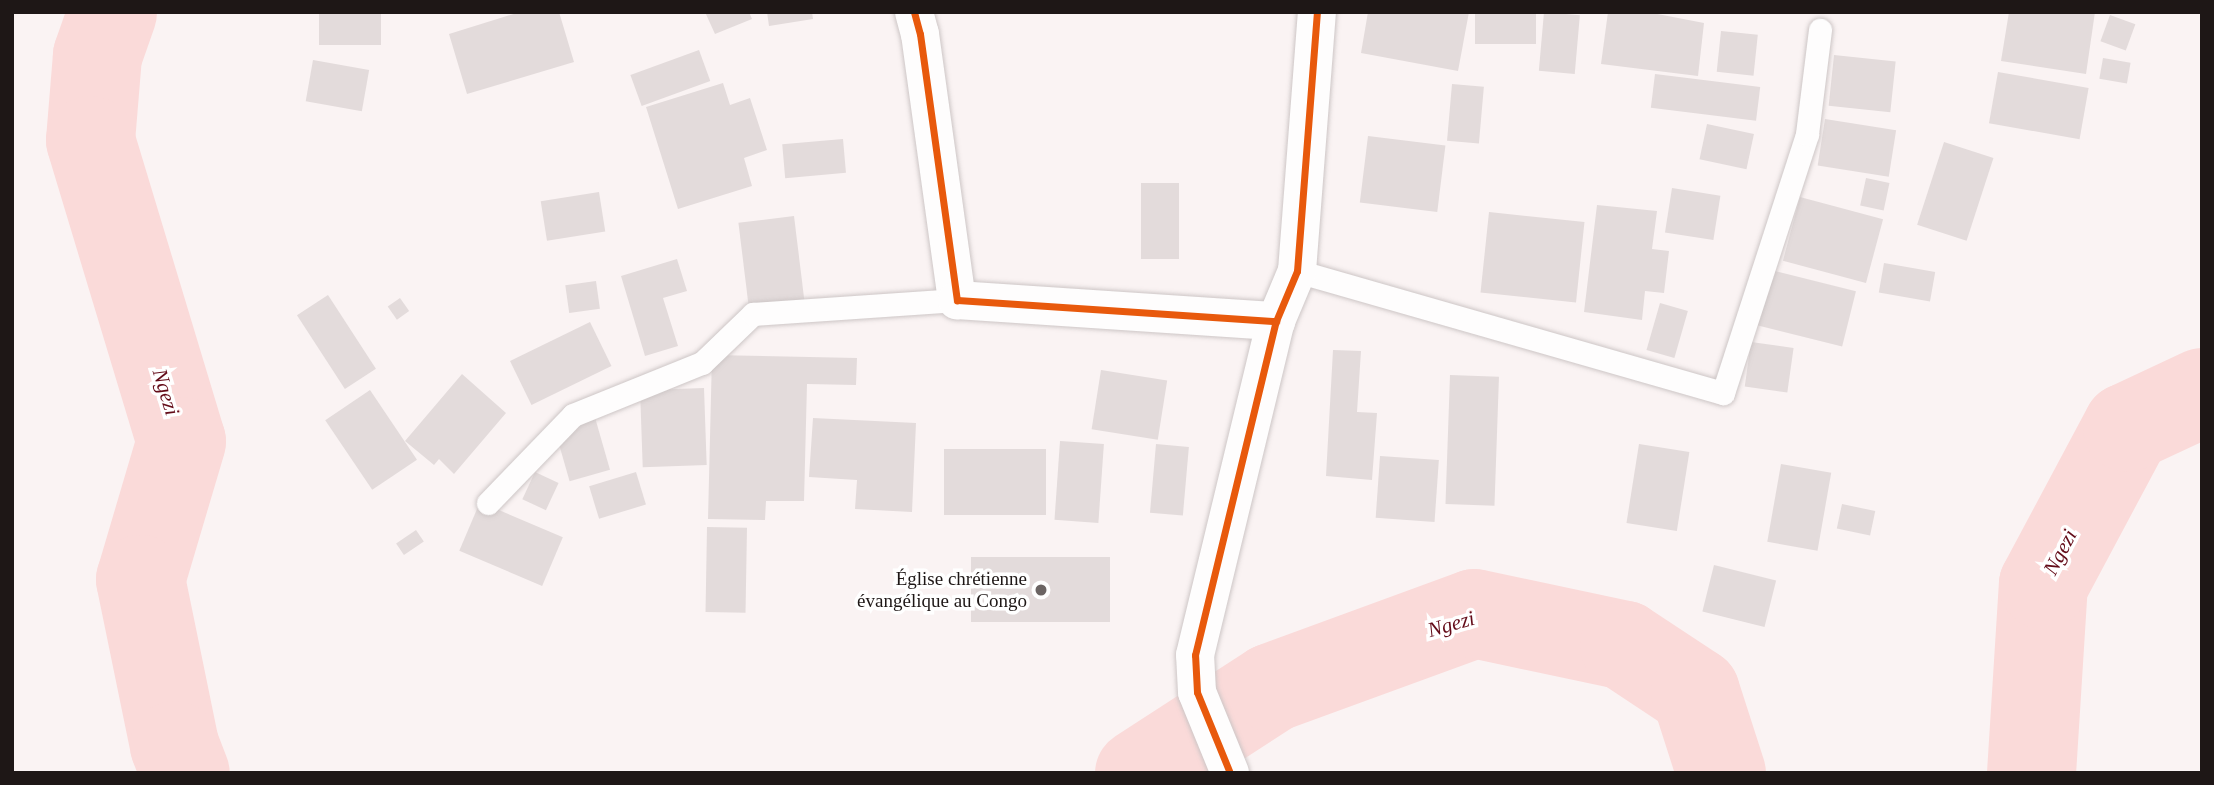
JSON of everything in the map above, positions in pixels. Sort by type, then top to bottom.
[{"type":"street","points":[[914,12],[920,34],[957,300],[1276,321]]},
{"type":"street","points":[[1228,766],[1197,692],[1195,655],[1276,321],[1297,271],[1317,12]]},
{"type":"lane","points":[[1297,271],[1723,393],[1807,134],[1820,30]]},
{"type":"lane","points":[[488,503],[573,415],[702,363],[753,314],[957,300]]},
{"type":"building","points":[[319,12],[381,12],[381,45],[319,45]]},
{"type":"building","points":[[520,12],[559,12],[574,62],[467,94],[449,34]]},
{"type":"building","points":[[705,12],[749,12],[752,19],[715,34]]},
{"type":"building","points":[[767,12],[812,12],[813,19],[769,26]]},
{"type":"building","points":[[1368,12],[1469,12],[1458,71],[1361,53]]},
{"type":"building","points":[[1475,12],[1536,12],[1536,44],[1475,44]]},
{"type":"building","points":[[1544,12],[1580,15],[1575,74],[1539,71]]},
{"type":"building","points":[[1608,12],[1647,12],[1704,23],[1698,76],[1601,64]]},
{"type":"building","points":[[2009,12],[2095,12],[2086,74],[2001,61]]},
{"type":"building","points":[[2110,15],[2135,24],[2126,51],[2100,41]]},
{"type":"building","points":[[1721,31],[1758,35],[1754,76],[1717,72]]},
{"type":"building","points":[[699,50],[710,81],[642,106],[630,75]]},
{"type":"building","points":[[1834,55],[1896,61],[1890,112],[1829,106]]},
{"type":"building","points":[[2103,58],[2131,63],[2127,84],[2099,79]]},
{"type":"building","points":[[313,60],[369,70],[362,111],[306,101]]},
{"type":"building","points":[[1998,72],[2089,88],[2080,139],[1989,123]]},
{"type":"building","points":[[1655,74],[1760,87],[1756,121],[1651,108]]},
{"type":"building","points":[[723,83],[730,105],[750,98],[767,150],[744,158],[752,186],[678,209],[646,107]]},
{"type":"building","points":[[1452,84],[1484,87],[1479,144],[1447,141]]},
{"type":"building","points":[[1825,119],[1896,130],[1889,177],[1818,165]]},
{"type":"building","points":[[1707,124],[1754,134],[1746,169],[1700,159]]},
{"type":"building","points":[[1368,136],[1445,146],[1437,212],[1360,203]]},
{"type":"building","points":[[843,139],[846,173],[785,178],[782,144]]},
{"type":"building","points":[[1944,142],[1993,158],[1967,241],[1917,225]]},
{"type":"building","points":[[1866,178],[1889,183],[1884,210],[1860,205]]},
{"type":"building","points":[[1141,183],[1179,183],[1179,259],[1141,259]]},
{"type":"building","points":[[1672,188],[1720,196],[1713,240],[1665,232]]},
{"type":"building","points":[[599,192],[605,232],[547,241],[541,201]]},
{"type":"building","points":[[1800,197],[1883,219],[1866,283],[1783,261]]},
{"type":"building","points":[[1597,205],[1657,211],[1652,249],[1669,251],[1664,293],[1645,291],[1642,320],[1584,312]]},
{"type":"building","points":[[1489,212],[1584,222],[1576,303],[1481,293]]},
{"type":"building","points":[[794,216],[806,316],[751,323],[738,223]]},
{"type":"building","points":[[677,259],[687,291],[663,298],[678,346],[645,356],[621,276]]},
{"type":"building","points":[[1884,263],[1935,272],[1930,302],[1879,293]]},
{"type":"building","points":[[1755,266],[1856,291],[1842,346],[1741,321]]},
{"type":"building","points":[[596,281],[600,309],[569,313],[565,285]]},
{"type":"building","points":[[328,295],[376,369],[345,389],[297,315]]},
{"type":"building","points":[[400,298],[409,311],[397,320],[388,307]]},
{"type":"building","points":[[1660,303],[1688,311],[1674,358],[1646,350]]},
{"type":"building","points":[[590,322],[611,366],[531,405],[510,361]]},
{"type":"building","points":[[1751,342],[1794,348],[1787,393],[1745,387]]},
{"type":"building","points":[[1333,350],[1361,351],[1357,412],[1377,413],[1372,480],[1326,476]]},
{"type":"building","points":[[712,355],[857,358],[856,385],[807,384],[804,501],[766,501],[765,520],[708,519]]},
{"type":"building","points":[[1101,370],[1167,380],[1158,440],[1092,429]]},
{"type":"building","points":[[462,374],[506,413],[454,474],[439,459],[434,465],[405,441]]},
{"type":"building","points":[[1450,375],[1499,377],[1494,506],[1445,504]]},
{"type":"building","points":[[704,388],[707,465],[643,467],[640,390]]},
{"type":"building","points":[[370,390],[417,460],[372,490],[325,420]]},
{"type":"building","points":[[594,414],[610,470],[570,481],[554,426]]},
{"type":"building","points":[[813,418],[916,423],[912,512],[855,509],[857,480],[809,477]]},
{"type":"building","points":[[1060,441],[1104,444],[1098,523],[1054,520]]},
{"type":"building","points":[[1156,444],[1189,447],[1183,516],[1150,513]]},
{"type":"building","points":[[1639,444],[1689,452],[1677,531],[1626,523]]},
{"type":"building","points":[[944,449],[1046,449],[1046,515],[944,515]]},
{"type":"building","points":[[1380,456],[1439,460],[1435,522],[1376,518]]},
{"type":"building","points":[[1781,464],[1831,473],[1818,551],[1767,542]]},
{"type":"building","points":[[535,472],[559,483],[546,510],[522,499]]},
{"type":"building","points":[[636,472],[646,505],[599,519],[589,486]]},
{"type":"building","points":[[480,502],[563,537],[542,586],[459,551]]},
{"type":"building","points":[[1842,504],[1875,511],[1870,536],[1837,528]]},
{"type":"building","points":[[707,527],[747,528],[746,613],[706,612]]},
{"type":"building","points":[[416,530],[424,542],[404,555],[396,543]]},
{"type":"building","name":"Église chrétienne évangélique au Congo","points":[[971,557],[1110,557],[1110,622],[971,622]]},
{"type":"building","points":[[1714,565],[1776,580],[1764,627],[1702,612]]},
{"type":"waterway","name":"Ngezi","points":[[112,12],[97,55],[90,140],[181,441],[140,579],[174,745],[185,773]]},
{"type":"waterway","name":"Ngezi","points":[[2031,773],[2043,584],[2127,427],[2202,392]]},
{"type":"waterway","name":"Ngezi","points":[[1139,773],[1272,687],[1474,613],[1624,645],[1695,692],[1721,773]]},
{"type":"cycle path","points":[[914,12],[920,34],[957,300],[1276,321]]},
{"type":"cycle path","points":[[1230,773],[1197,692],[1195,655],[1276,321],[1297,271],[1317,12]]},
{"type":"place","name":"Église chrétienne évangélique au Congo","points":[[1041,590]]}]
